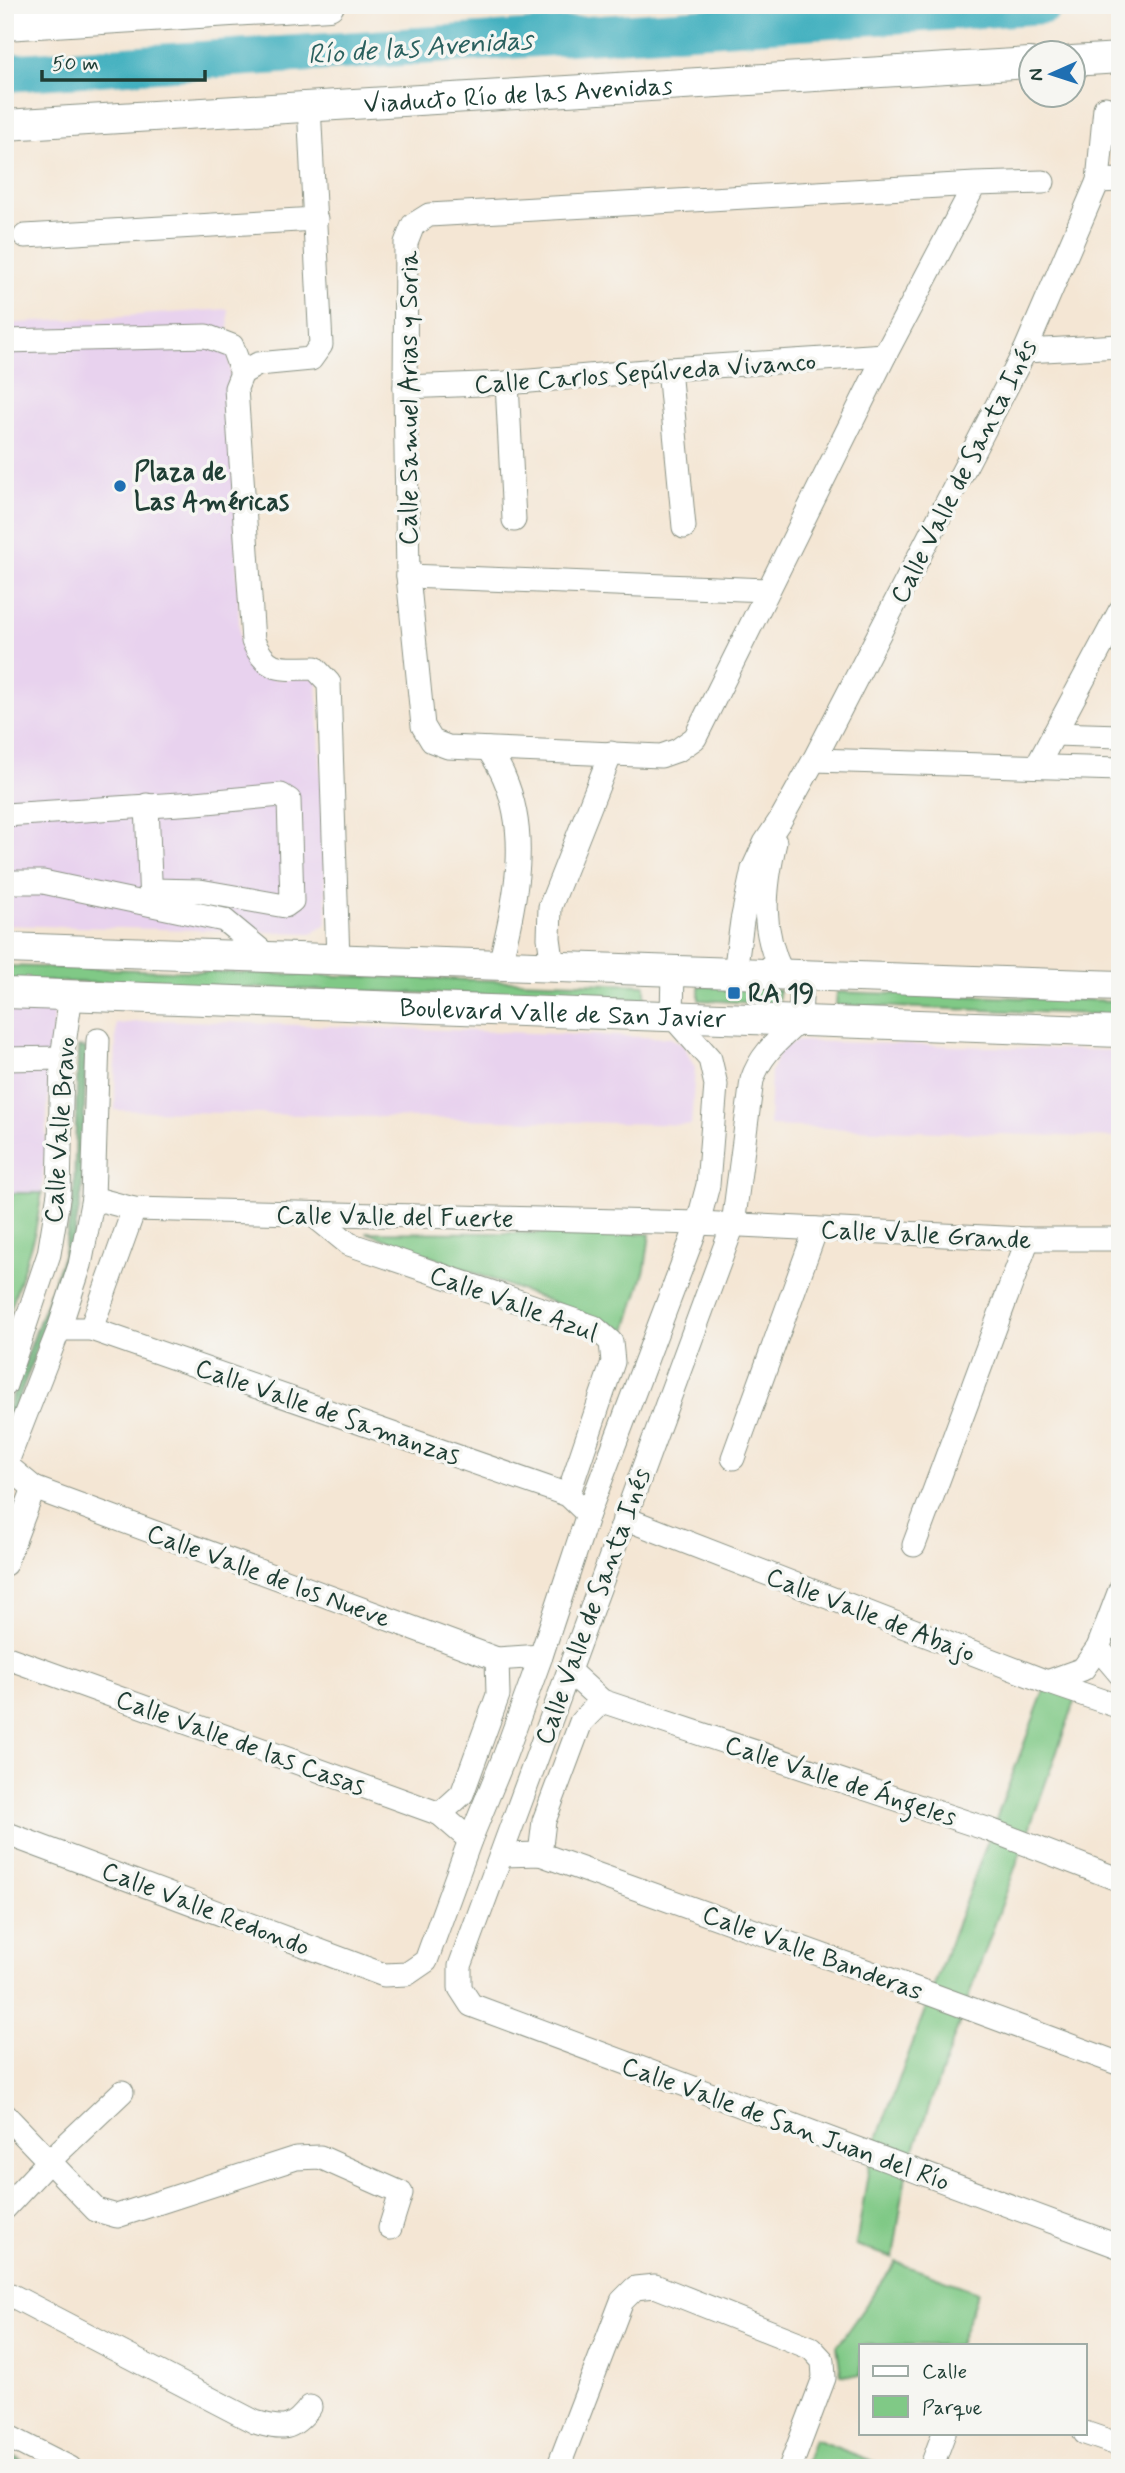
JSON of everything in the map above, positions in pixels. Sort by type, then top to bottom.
[{"type":"main road","points":[[5,25],[330,5]]},
{"type":"main road","points":[[1086,60],[1120,58]]},
{"type":"main road","name":"Viaducto Río de las Avenidas","points":[[5,125],[1016,64]]},
{"type":"main road","name":"Boulevard Valle de San Javier","points":[[5,948],[1120,986]]},
{"type":"main road","name":"Boulevard Valle de San Javier","points":[[12,998],[71,995],[1120,1032]]},
{"type":"street","points":[[309,105],[321,345],[311,359],[258,364],[242,373],[236,388],[253,640],[260,658],[278,668],[315,668],[329,683],[338,960]]},
{"type":"street","name":"Calle Valle de Santa Inés","points":[[736,973],[742,921],[754,869],[765,843],[814,761],[1025,351],[1109,180],[1105,108]]},
{"type":"street","name":"Calle Samuel Arias y Soria","points":[[975,184],[885,355],[695,738],[678,750],[661,756],[448,747],[432,741],[423,726],[408,576],[406,243],[413,225],[429,215],[975,184],[1043,182]]},
{"type":"street","points":[[25,236],[316,219]]},
{"type":"street","points":[[5,341],[206,336],[232,346],[242,373]]},
{"type":"street","points":[[1025,351],[1120,346]]},
{"type":"street","name":"Calle Carlos Sepúlveda Vivanco","points":[[405,387],[507,383],[885,355]]},
{"type":"street","points":[[669,369],[684,527]]},
{"type":"street","points":[[507,383],[514,520]]},
{"type":"street","points":[[408,576],[767,590]]},
{"type":"street","points":[[1037,766],[1120,611]]},
{"type":"street","points":[[1054,734],[1120,736]]},
{"type":"street","points":[[488,749],[504,777],[519,839],[513,906],[500,965]]},
{"type":"street","points":[[553,967],[548,929],[551,901],[611,753]]},
{"type":"street","points":[[814,761],[1120,769]]},
{"type":"street","points":[[5,815],[281,795],[289,800],[292,901],[285,906],[200,891],[151,897]]},
{"type":"street","points":[[147,805],[151,897]]},
{"type":"street","name":"Calle Valle de Santa Inés","points":[[460,1988],[460,1966],[733,1225],[752,1080],[766,1052],[800,1020],[793,975],[768,938],[765,919],[769,872],[781,819]]},
{"type":"street","points":[[5,882],[43,882],[151,897],[224,920],[270,958]]},
{"type":"street","points":[[672,1016],[673,971]]},
{"type":"street","name":"Calle Valle Bravo","points":[[5,1385],[51,1242],[58,1193],[62,1058],[71,995]]},
{"type":"street","name":"Calle Valle de Santa Inés","points":[[407,1974],[426,1961],[470,1840],[505,1755],[588,1514],[698,1223],[708,1185],[716,1085],[710,1059],[672,1016]]},
{"type":"street","name":"Calle Valle Bravo","points":[[6,1466],[59,1329],[80,1265],[93,1198],[98,1040]]},
{"type":"street","points":[[5,1059],[62,1058]]},
{"type":"street","name":"Calle Valle del Fuerte","points":[[93,1198],[134,1209],[733,1225]]},
{"type":"street","points":[[91,1329],[134,1209]]},
{"type":"street","name":"Calle Valle Azul","points":[[312,1214],[349,1244],[594,1327],[611,1342],[613,1362],[568,1495]]},
{"type":"street","name":"Calle Valle Grande","points":[[733,1225],[1028,1239],[1120,1239]]},
{"type":"street","points":[[733,1458],[816,1229]]},
{"type":"street","points":[[914,1545],[1028,1239]]},
{"type":"street","name":"Calle Valle de Samanzas","points":[[59,1329],[91,1329],[568,1495],[588,1514]]},
{"type":"street","name":"Calle Valle de los Nueve","points":[[6,1466],[34,1488],[497,1659],[541,1656]]},
{"type":"street","points":[[5,1564],[34,1488]]},
{"type":"street","name":"Calle Valle de Abajo","points":[[624,1518],[1047,1682],[1120,1707]]},
{"type":"street","points":[[1047,1682],[1083,1669],[1098,1648],[1120,1590]]},
{"type":"street","points":[[1098,1648],[1120,1674]]},
{"type":"street","name":"Calle Valle de las Casas","points":[[5,1657],[440,1814],[470,1840]]},
{"type":"street","points":[[440,1814],[462,1794],[498,1695],[497,1659]]},
{"type":"street","name":"Calle Valle de Ángeles","points":[[569,1671],[602,1701],[990,1830],[1120,1880]]},
{"type":"street","points":[[540,1854],[544,1821],[581,1722],[602,1701]]},
{"type":"street","points":[[505,1755],[533,1765]]},
{"type":"street","name":"Calle Valle Redondo","points":[[5,1833],[384,1975],[407,1974]]},
{"type":"street","name":"Calle Valle Banderas","points":[[502,1855],[540,1854],[1120,2064]]},
{"type":"street","name":"Calle Valle de San Juan del Río","points":[[460,1988],[471,2005],[1120,2247]]},
{"type":"street","points":[[5,2208],[48,2162],[122,2092]]},
{"type":"street","points":[[5,2115],[96,2210],[117,2216],[296,2158],[320,2157],[401,2193],[390,2228]]},
{"type":"street","points":[[558,2468],[622,2301],[635,2288],[655,2286],[811,2348],[823,2361],[824,2378],[790,2468]]},
{"type":"street","points":[[5,2292],[255,2422],[277,2428],[298,2422],[310,2407]]},
{"type":"street","points":[[1086,2433],[1120,2445]]},
{"type":"street","points":[[931,2468],[944,2434]]},
{"type":"street","points":[[5,2435],[70,2468]]},
{"type":"shaded area","name":"Plaza de Las Américas","points":[[228,309],[240,648],[246,660],[258,672],[274,679],[317,678],[327,923],[313,933],[5,925],[5,324]]},
{"type":"shaded area","points":[[5,1005],[54,1005],[42,1193],[5,1193]]},
{"type":"shaded area","points":[[158,1020],[671,1038],[683,1045],[695,1068],[691,1125],[115,1110],[116,1024]]},
{"type":"shaded area","points":[[797,1041],[1120,1051],[1120,1138],[769,1126],[771,1071],[781,1049]]},
{"type":"green space","points":[[5,966],[645,985],[645,1000],[5,980]]},
{"type":"green space","points":[[699,986],[779,990],[779,1004],[699,1000]]},
{"type":"green space","points":[[837,992],[1120,1001],[1120,1015],[836,1005]]},
{"type":"green space","points":[[78,1047],[86,1048],[82,1192],[71,1254],[5,1438],[5,1417],[64,1253],[74,1191]]},
{"type":"green space","points":[[5,1193],[42,1193],[35,1232],[5,1327]]},
{"type":"green space","points":[[366,1232],[650,1234],[645,1269],[626,1330]]},
{"type":"green space","points":[[1047,1682],[1078,1693],[907,2168],[893,2258],[856,2245],[871,2155]]},
{"type":"green space","points":[[896,2262],[978,2292],[959,2344],[859,2344],[859,2376],[841,2375],[837,2346]]},
{"type":"green space","points":[[814,2439],[891,2468],[804,2468]]},
{"type":"green space","points":[[5,2452],[36,2468],[5,2468]]},
{"type":"waterway","name":"Río de las Avenidas","points":[[5,73],[1044,5]]},
{"type":"place","name":"Plaza de Las Américas","points":[[120,486]]},
{"type":"place","name":"RA 19","points":[[734,993]]}]
